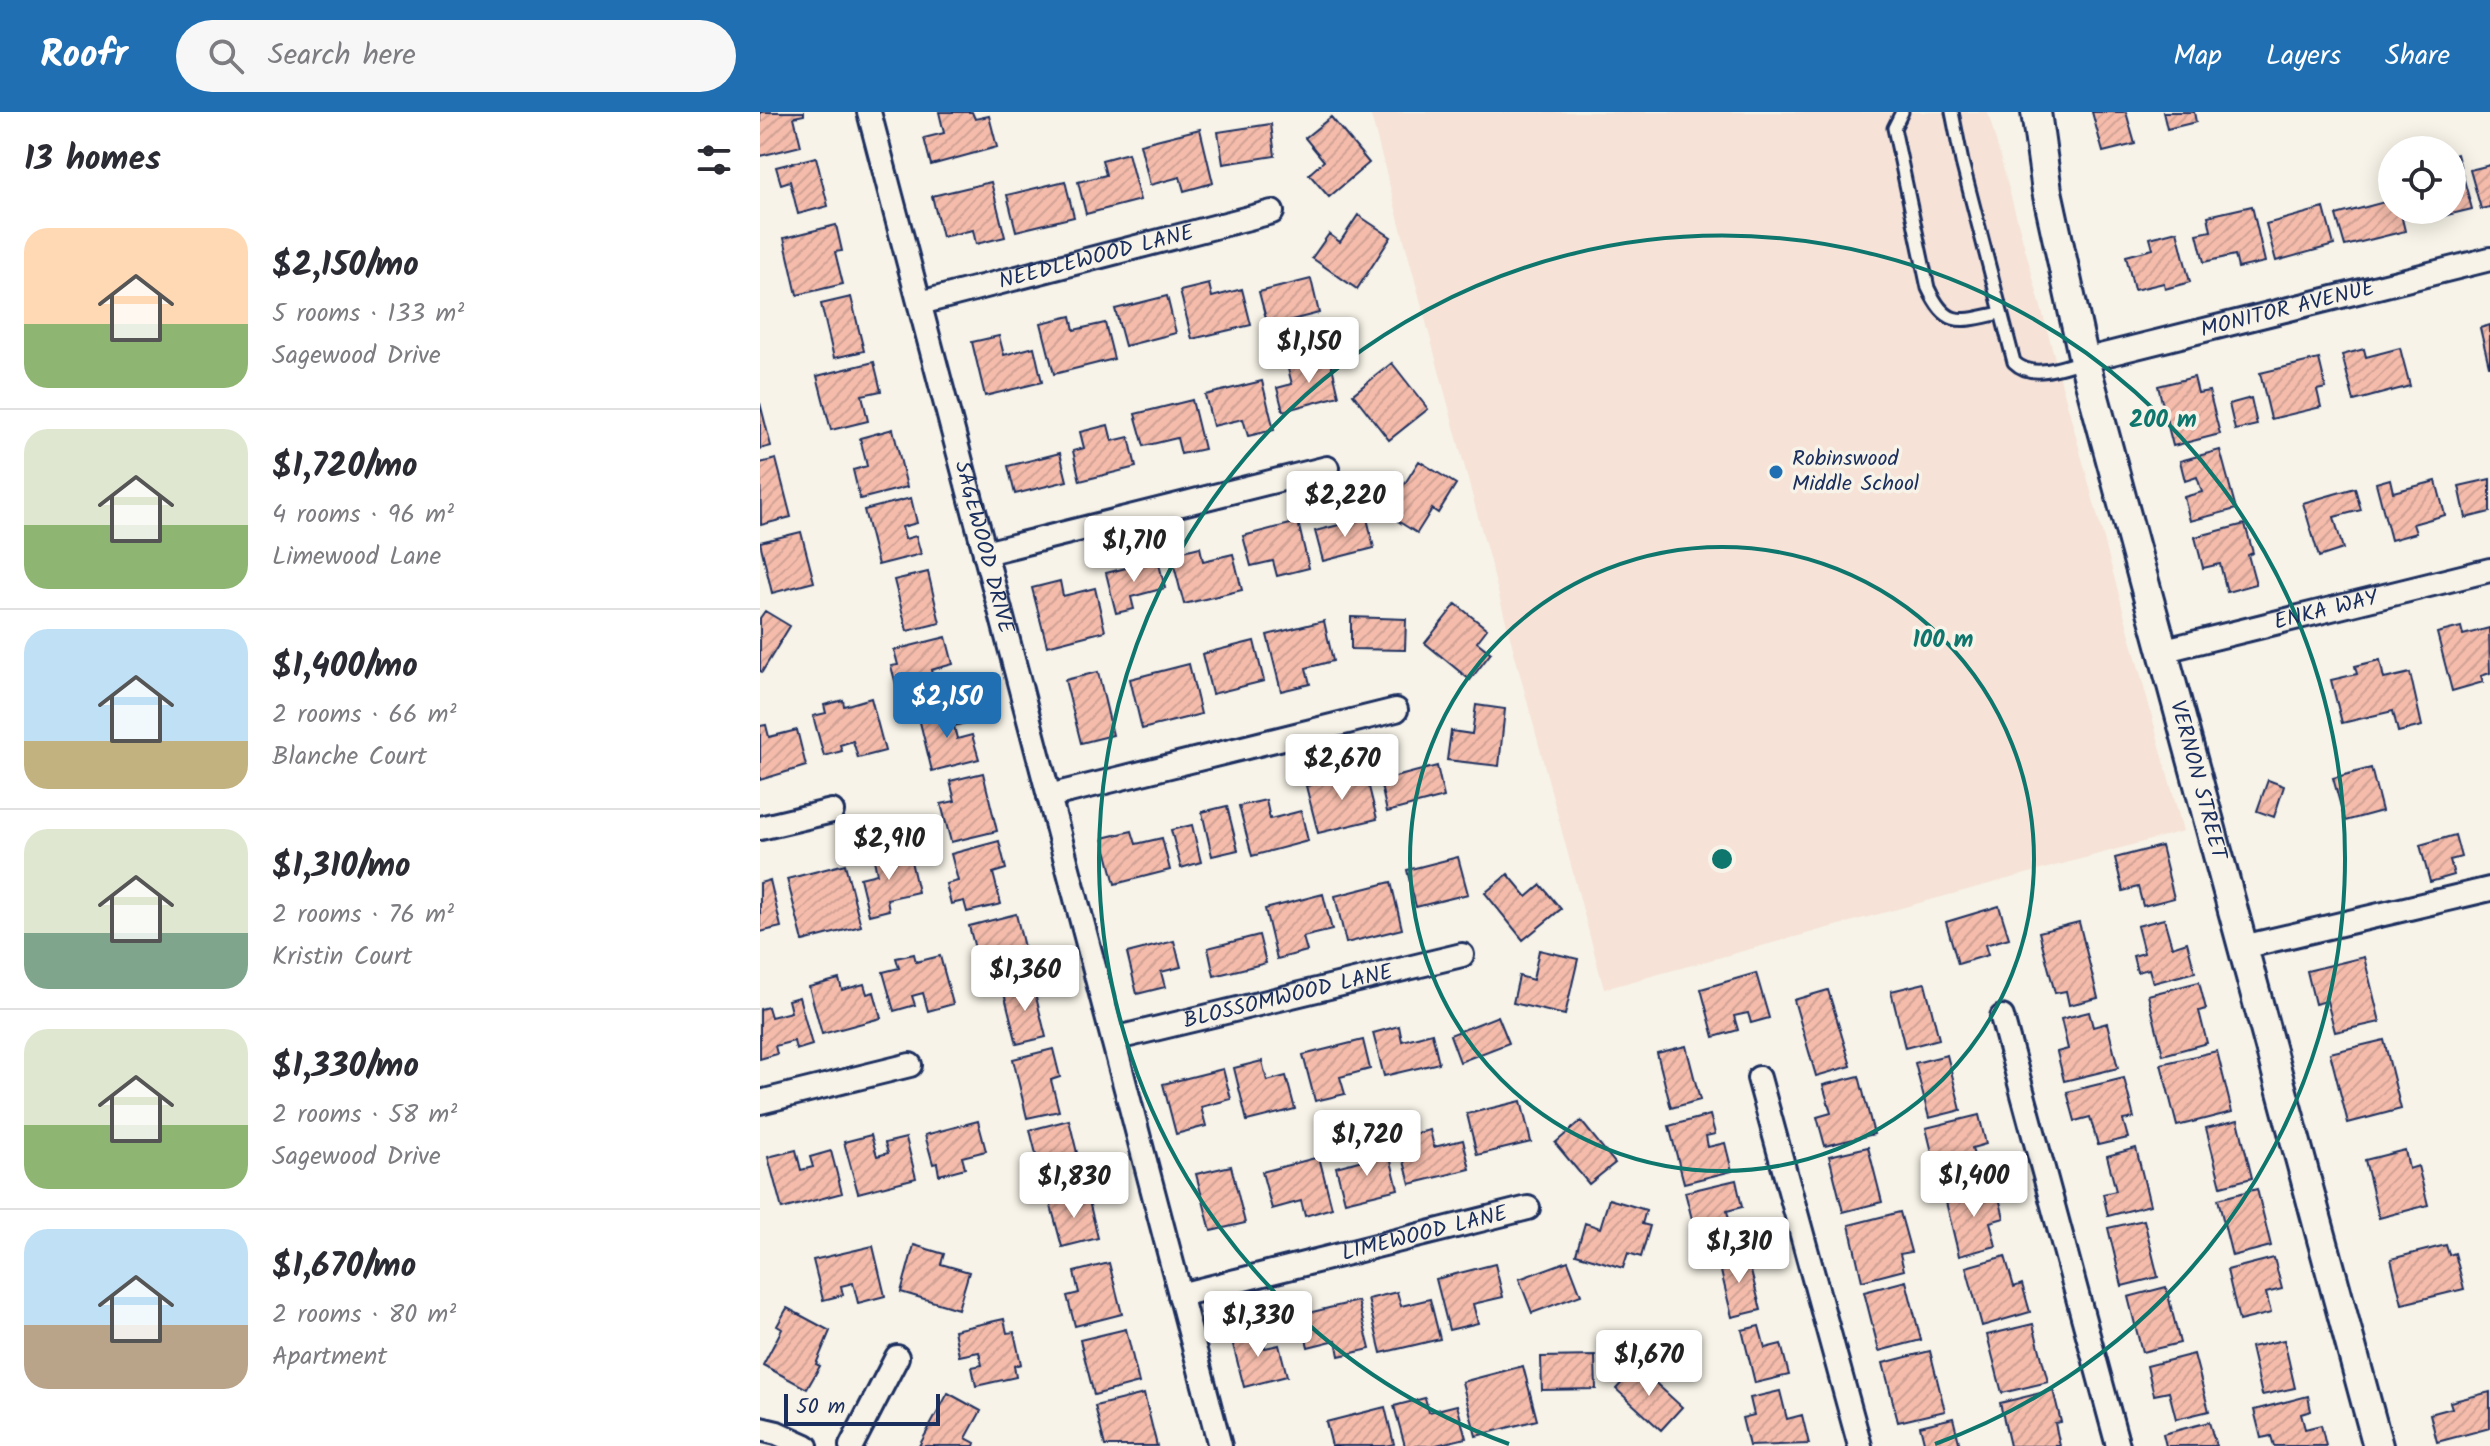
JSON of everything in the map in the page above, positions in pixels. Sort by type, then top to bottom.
[{"type":"street","name":"SAGEWOOD DRIVE","points":[[869,112],[1220,1446]]},
{"type":"street","name":"VERNON STREET","points":[[2036,112],[2055,230],[2084,360],[2378,1446]]},
{"type":"street","name":"NEEDLEWOOD LANE","points":[[920,303],[1272,212]]},
{"type":"street","name":"MONITOR AVENUE","points":[[2084,360],[2490,259]]},
{"type":"street","points":[[985,553],[1327,468]]},
{"type":"street","name":"ENKA WAY","points":[[2161,651],[2490,570]]},
{"type":"street","points":[[1049,796],[1396,710]]},
{"type":"street","points":[[760,828],[832,811]]},
{"type":"street","points":[[2243,947],[2490,889]]},
{"type":"street","name":"BLOSSOMWOOD LANE","points":[[1113,1039],[1462,955]]},
{"type":"street","points":[[2002,1017],[2118,1446]]},
{"type":"street","points":[[760,1102],[910,1065]]},
{"type":"street","points":[[1759,1078],[1860,1446]]},
{"type":"street","name":"LIMEWOOD LANE","points":[[1180,1295],[1528,1208]]},
{"type":"street","points":[[851,1446],[897,1357]]},
{"type":"street","points":[[760,1429],[806,1446]]},
{"type":"lane","points":[[1902,112],[1894,128],[1928,288],[1944,316],[1981,317],[2000,313]]},
{"type":"lane","points":[[1952,112],[2014,362],[2022,370],[2041,372],[2084,360]]},
{"type":"shaded area","name":"Robinswood Middle School","points":[[1370,112],[1988,112],[2183,831],[1604,989]]},
{"type":"building","points":[[760,112],[804,112],[804,115],[794,117],[801,146],[760,156]]},
{"type":"building","points":[[939,112],[972,112],[975,119],[989,116],[997,147],[931,165],[924,138],[944,133]]},
{"type":"building","points":[[2092,112],[2126,112],[2135,144],[2103,152]]},
{"type":"building","points":[[2163,112],[2194,112],[2196,122],[2167,129]]},
{"type":"building","points":[[1331,117],[1369,163],[1329,197],[1309,174],[1324,161],[1305,138]]},
{"type":"building","points":[[1271,124],[1275,156],[1223,164],[1218,132]]},
{"type":"building","points":[[1200,129],[1213,183],[1184,191],[1180,177],[1150,185],[1140,144]]},
{"type":"building","points":[[1128,153],[1140,200],[1086,214],[1078,182],[1106,175],[1102,160]]},
{"type":"building","points":[[816,157],[828,206],[798,214],[790,181],[781,184],[776,167]]},
{"type":"building","points":[[2490,165],[2490,207],[2481,209],[2470,170]]},
{"type":"building","points":[[1065,181],[1074,217],[1016,231],[1007,195]]},
{"type":"building","points":[[991,182],[1005,237],[976,244],[973,230],[942,237],[932,196]]},
{"type":"building","points":[[2466,187],[2472,209],[2466,210]]},
{"type":"building","points":[[2378,204],[2378,224],[2403,224],[2405,231],[2345,246],[2336,215]]},
{"type":"building","points":[[2252,206],[2265,262],[2238,268],[2235,255],[2204,262],[2197,234],[2211,231],[2208,216]]},
{"type":"building","points":[[2324,208],[2334,245],[2276,261],[2266,224]]},
{"type":"building","points":[[1358,215],[1391,237],[1357,289],[1312,258],[1329,234],[1340,242]]},
{"type":"building","points":[[836,225],[842,251],[835,252],[843,284],[797,295],[784,238]]},
{"type":"building","points":[[2177,231],[2190,282],[2165,289],[2164,283],[2134,290],[2126,256],[2153,249],[2150,238]]},
{"type":"building","points":[[1311,279],[1319,313],[1268,326],[1259,292]]},
{"type":"building","points":[[1209,284],[1212,297],[1242,289],[1251,325],[1192,339],[1180,291]]},
{"type":"building","points":[[1167,296],[1176,333],[1125,346],[1115,309]]},
{"type":"building","points":[[851,297],[864,351],[834,358],[821,304]]},
{"type":"building","points":[[1071,316],[1074,330],[1105,323],[1114,359],[1054,374],[1041,323]]},
{"type":"building","points":[[2490,325],[2490,366],[2489,366],[2480,328]]},
{"type":"building","points":[[999,336],[1004,355],[1034,347],[1042,382],[985,396],[972,342]]},
{"type":"building","points":[[2400,348],[2410,386],[2354,401],[2342,355],[2364,349],[2366,357]]},
{"type":"building","points":[[1330,358],[1339,396],[1283,411],[1277,388],[1292,384],[1288,369]]},
{"type":"building","points":[[2319,359],[2326,388],[2317,390],[2321,407],[2271,419],[2260,373]]},
{"type":"building","points":[[874,362],[881,391],[862,395],[868,421],[831,430],[817,376]]},
{"type":"building","points":[[1392,363],[1428,409],[1389,440],[1353,394]]},
{"type":"building","points":[[2194,377],[2198,393],[2209,391],[2220,434],[2173,446],[2158,386]]},
{"type":"building","points":[[1262,381],[1274,430],[1248,436],[1243,419],[1213,426],[1205,395]]},
{"type":"building","points":[[2251,398],[2257,425],[2235,430],[2229,404]]},
{"type":"building","points":[[1192,400],[1204,449],[1181,454],[1177,438],[1144,446],[1135,414]]},
{"type":"building","points":[[760,403],[771,446],[760,449]]},
{"type":"building","points":[[1108,425],[1112,441],[1129,437],[1136,467],[1080,481],[1073,451],[1084,448],[1080,432]]},
{"type":"building","points":[[893,429],[907,487],[860,499],[853,470],[867,466],[860,438]]},
{"type":"building","points":[[2220,450],[2236,509],[2190,521],[2184,497],[2202,492],[2197,477],[2185,481],[2180,461]]},
{"type":"building","points":[[1060,453],[1067,481],[1015,494],[1008,466]]},
{"type":"building","points":[[776,459],[791,517],[761,525],[760,463]]},
{"type":"building","points":[[1419,461],[1456,484],[1438,513],[1432,509],[1417,533],[1375,507],[1391,481],[1402,488]]},
{"type":"building","points":[[2390,479],[2393,492],[2436,481],[2445,515],[2413,524],[2416,533],[2391,540],[2376,483]]},
{"type":"building","points":[[2490,479],[2490,512],[2466,518],[2459,486]]},
{"type":"building","points":[[2355,488],[2361,510],[2334,517],[2343,549],[2319,557],[2303,503]]},
{"type":"building","points":[[911,498],[917,523],[902,527],[905,539],[916,536],[921,554],[878,565],[864,510]]},
{"type":"building","points":[[1367,518],[1374,548],[1323,561],[1315,531]]},
{"type":"building","points":[[1298,522],[1309,568],[1277,576],[1273,561],[1251,566],[1243,536]]},
{"type":"building","points":[[2245,524],[2253,553],[2248,555],[2256,584],[2227,592],[2220,564],[2203,568],[2195,537]]},
{"type":"building","points":[[801,532],[814,582],[772,593],[760,542]]},
{"type":"building","points":[[1200,547],[1203,561],[1233,554],[1242,590],[1184,604],[1171,554]]},
{"type":"building","points":[[1158,560],[1165,588],[1131,597],[1134,609],[1116,613],[1106,573]]},
{"type":"building","points":[[928,572],[940,623],[907,631],[894,580]]},
{"type":"building","points":[[1060,581],[1063,596],[1095,588],[1105,631],[1047,646],[1032,588]]},
{"type":"building","points":[[1456,604],[1487,629],[1477,642],[1491,653],[1470,680],[1425,643]]},
{"type":"building","points":[[765,611],[790,626],[762,672],[760,618]]},
{"type":"building","points":[[1351,617],[1406,619],[1405,650],[1351,649]]},
{"type":"building","points":[[1324,621],[1333,661],[1306,668],[1310,684],[1281,691],[1267,635]]},
{"type":"building","points":[[2461,627],[2463,635],[2489,628],[2490,673],[2481,676],[2483,682],[2452,691],[2437,633]]},
{"type":"building","points":[[946,637],[953,664],[931,670],[938,698],[902,707],[891,666],[898,665],[894,650]]},
{"type":"building","points":[[1254,641],[1264,681],[1212,694],[1202,654]]},
{"type":"building","points":[[2380,660],[2384,679],[2410,673],[2422,726],[2398,732],[2393,711],[2342,723],[2331,680],[2357,674],[2355,666]]},
{"type":"building","points":[[1189,664],[1201,714],[1142,729],[1130,679]]},
{"type":"building","points":[[1098,672],[1113,735],[1081,743],[1065,680]]},
{"type":"building","points":[[871,698],[885,751],[858,758],[853,741],[840,745],[842,751],[824,756],[813,716],[826,713],[824,705],[843,700],[844,706]]},
{"type":"building","points":[[1476,705],[1505,709],[1499,766],[1447,760],[1451,731],[1472,734]]},
{"type":"building","points":[[961,707],[965,723],[954,726],[957,739],[972,735],[979,759],[932,771],[919,718]]},
{"type":"building","points":[[766,725],[769,737],[797,730],[806,766],[760,780],[760,726]]},
{"type":"building","points":[[1437,766],[1444,797],[1387,812],[1380,781]]},
{"type":"building","points":[[2371,768],[2382,811],[2345,821],[2333,778]]},
{"type":"building","points":[[1365,771],[1377,819],[1318,833],[1306,786]]},
{"type":"building","points":[[983,773],[997,831],[951,842],[941,804],[955,801],[950,781]]},
{"type":"building","points":[[2268,780],[2284,786],[2274,817],[2257,811]]},
{"type":"building","points":[[1266,800],[1270,819],[1301,811],[1308,841],[1252,856],[1239,806]]},
{"type":"building","points":[[1227,806],[1238,850],[1212,856],[1202,812]]},
{"type":"building","points":[[1192,825],[1201,862],[1181,868],[1171,830]]},
{"type":"building","points":[[1132,831],[1136,844],[1162,838],[1170,870],[1115,884],[1103,838]]},
{"type":"building","points":[[2455,835],[2461,857],[2450,860],[2454,875],[2430,882],[2420,845]]},
{"type":"building","points":[[999,841],[1006,869],[993,873],[1001,904],[967,912],[964,901],[951,904],[946,884],[958,881],[951,854]]},
{"type":"building","points":[[2161,846],[2174,898],[2143,906],[2138,887],[2123,891],[2115,858]]},
{"type":"building","points":[[909,852],[918,892],[887,899],[889,910],[869,915],[860,878],[877,874],[874,860]]},
{"type":"building","points":[[1458,857],[1468,894],[1416,907],[1407,870]]},
{"type":"building","points":[[845,864],[861,926],[803,941],[787,879]]},
{"type":"building","points":[[1508,874],[1527,897],[1541,885],[1561,909],[1523,940],[1485,893]]},
{"type":"building","points":[[770,880],[781,927],[760,932],[760,883]]},
{"type":"building","points":[[1391,882],[1402,929],[1346,943],[1335,896]]},
{"type":"building","points":[[1323,894],[1332,930],[1303,937],[1307,951],[1277,959],[1265,909]]},
{"type":"building","points":[[1999,906],[2009,938],[1985,945],[1988,955],[1958,964],[1946,922]]},
{"type":"building","points":[[1016,914],[1029,968],[983,979],[969,926]]},
{"type":"building","points":[[2164,919],[2172,947],[2187,942],[2195,972],[2153,983],[2149,969],[2137,972],[2133,956],[2144,953],[2137,926]]},
{"type":"building","points":[[2079,922],[2098,998],[2069,1005],[2066,991],[2055,993],[2039,932]]},
{"type":"building","points":[[1259,935],[1266,963],[1214,976],[1208,948]]},
{"type":"building","points":[[1174,941],[1181,967],[1161,972],[1165,987],[1137,994],[1127,953]]},
{"type":"building","points":[[1539,950],[1578,959],[1565,1015],[1513,1003],[1519,976],[1533,980]]},
{"type":"building","points":[[914,954],[916,962],[940,956],[953,1004],[928,1011],[923,993],[912,996],[915,1005],[894,1011],[883,972],[899,968],[896,958]]},
{"type":"building","points":[[2364,957],[2380,1022],[2335,1032],[2327,1001],[2315,1004],[2307,971]]},
{"type":"building","points":[[1756,973],[1769,1018],[1751,1023],[1748,1013],[1734,1016],[1738,1030],[1714,1037],[1701,989]]},
{"type":"building","points":[[839,979],[842,990],[864,984],[867,994],[874,992],[881,1018],[822,1034],[809,987]]},
{"type":"building","points":[[1032,981],[1046,1037],[1017,1044],[1003,989]]},
{"type":"building","points":[[2199,982],[2206,1009],[2199,1011],[2207,1043],[2163,1055],[2148,995]]},
{"type":"building","points":[[1925,983],[1939,1039],[1905,1048],[1891,991]]},
{"type":"building","points":[[1828,990],[1851,1066],[1816,1076],[1794,1000]]},
{"type":"building","points":[[799,997],[812,1045],[796,1050],[794,1041],[775,1046],[777,1054],[760,1059],[760,1009],[768,1007],[771,1017],[791,1012],[788,1000]]},
{"type":"building","points":[[2089,1012],[2093,1027],[2107,1023],[2118,1068],[2064,1081],[2057,1052],[2068,1049],[2061,1019]]},
{"type":"building","points":[[1498,1016],[1509,1043],[1460,1062],[1450,1035]]},
{"type":"building","points":[[1399,1026],[1402,1041],[1432,1033],[1439,1063],[1384,1076],[1373,1033]]},
{"type":"building","points":[[1363,1040],[1370,1069],[1340,1077],[1345,1094],[1315,1101],[1303,1055]]},
{"type":"building","points":[[2384,1040],[2401,1109],[2348,1123],[2330,1053]]},
{"type":"building","points":[[1686,1046],[1700,1100],[1671,1108],[1657,1053]]},
{"type":"building","points":[[1053,1049],[1060,1077],[1051,1080],[1059,1111],[1027,1118],[1013,1059]]},
{"type":"building","points":[[2217,1051],[2232,1112],[2177,1126],[2161,1064]]},
{"type":"building","points":[[1947,1055],[1961,1110],[1929,1118],[1915,1063]]},
{"type":"building","points":[[1262,1061],[1267,1081],[1286,1076],[1295,1109],[1247,1121],[1234,1068]]},
{"type":"building","points":[[1223,1069],[1231,1099],[1201,1107],[1206,1126],[1176,1134],[1163,1084]]},
{"type":"building","points":[[1859,1076],[1874,1134],[1825,1146],[1817,1117],[1831,1113],[1823,1085]]},
{"type":"building","points":[[2124,1078],[2134,1118],[2123,1120],[2128,1138],[2098,1145],[2090,1117],[2075,1121],[2067,1092]]},
{"type":"building","points":[[1521,1101],[1531,1142],[1477,1155],[1467,1114]]},
{"type":"building","points":[[1710,1115],[1715,1134],[1706,1136],[1708,1147],[1725,1143],[1732,1171],[1684,1183],[1669,1126]]},
{"type":"building","points":[[1979,1115],[1986,1144],[1972,1148],[1980,1179],[1941,1189],[1926,1128]]},
{"type":"building","points":[[1069,1120],[1078,1157],[1039,1166],[1030,1130]]},
{"type":"building","points":[[2238,1120],[2252,1178],[2221,1186],[2206,1128]]},
{"type":"building","points":[[978,1121],[986,1151],[962,1157],[965,1168],[939,1175],[925,1135]]},
{"type":"building","points":[[1581,1121],[1615,1163],[1589,1184],[1555,1143]]},
{"type":"building","points":[[1430,1130],[1434,1147],[1463,1140],[1470,1169],[1410,1184],[1398,1138]]},
{"type":"building","points":[[871,1135],[877,1156],[888,1153],[885,1143],[906,1138],[916,1178],[858,1193],[844,1142]]},
{"type":"building","points":[[1868,1147],[1882,1202],[1843,1212],[1829,1156]]},
{"type":"building","points":[[2136,1148],[2150,1205],[2108,1216],[2103,1194],[2116,1191],[2107,1156]]},
{"type":"building","points":[[796,1150],[801,1170],[813,1167],[810,1157],[831,1151],[842,1193],[782,1209],[768,1157]]},
{"type":"building","points":[[2405,1150],[2409,1169],[2418,1166],[2428,1205],[2379,1218],[2365,1160]]},
{"type":"building","points":[[1389,1153],[1398,1189],[1345,1202],[1336,1167]]},
{"type":"building","points":[[1319,1157],[1332,1208],[1305,1216],[1301,1201],[1272,1209],[1262,1172]]},
{"type":"building","points":[[1231,1166],[1245,1223],[1211,1231],[1196,1174]]},
{"type":"building","points":[[1736,1180],[1742,1207],[1727,1211],[1734,1242],[1700,1250],[1685,1192]]},
{"type":"building","points":[[1996,1185],[2004,1218],[1990,1222],[1996,1246],[1959,1256],[1945,1198]]},
{"type":"building","points":[[2257,1189],[2271,1246],[2232,1256],[2218,1199]]},
{"type":"building","points":[[1087,1193],[1098,1238],[1062,1247],[1050,1202]]},
{"type":"building","points":[[1609,1199],[1646,1210],[1642,1224],[1650,1226],[1641,1257],[1628,1253],[1623,1268],[1576,1254],[1585,1223],[1600,1228]]},
{"type":"building","points":[[1900,1212],[1911,1252],[1900,1254],[1904,1270],[1862,1281],[1849,1225]]},
{"type":"building","points":[[2144,1220],[2158,1277],[2122,1286],[2108,1228]]},
{"type":"building","points":[[914,1245],[944,1254],[941,1264],[969,1272],[958,1309],[901,1292]]},
{"type":"building","points":[[2446,1245],[2449,1255],[2455,1253],[2464,1289],[2402,1304],[2391,1259]]},
{"type":"building","points":[[873,1246],[885,1296],[858,1303],[853,1283],[841,1286],[843,1295],[823,1300],[813,1260]]},
{"type":"building","points":[[1746,1252],[1761,1310],[1732,1317],[1718,1259]]},
{"type":"building","points":[[2005,1256],[2014,1287],[2022,1284],[2030,1312],[1982,1326],[1966,1267]]},
{"type":"building","points":[[2274,1258],[2282,1289],[2266,1293],[2271,1313],[2239,1321],[2227,1270]]},
{"type":"building","points":[[1568,1261],[1581,1295],[1532,1313],[1519,1279]]},
{"type":"building","points":[[1109,1263],[1122,1314],[1075,1326],[1067,1296],[1079,1293],[1074,1272]]},
{"type":"building","points":[[1495,1264],[1503,1297],[1473,1304],[1478,1323],[1449,1330],[1436,1279]]},
{"type":"building","points":[[1906,1281],[1921,1340],[1879,1351],[1864,1292]]},
{"type":"building","points":[[2166,1287],[2180,1343],[2142,1352],[2128,1297]]},
{"type":"building","points":[[1397,1292],[1401,1306],[1430,1299],[1440,1339],[1381,1353],[1368,1299]]},
{"type":"building","points":[[1358,1301],[1370,1349],[1339,1356],[1336,1340],[1308,1347],[1300,1315]]},
{"type":"building","points":[[787,1308],[830,1331],[816,1364],[820,1366],[807,1389],[763,1365],[782,1329],[777,1326]]},
{"type":"building","points":[[1004,1319],[1007,1333],[1014,1332],[1021,1364],[1014,1366],[1016,1377],[976,1386],[972,1367],[982,1365],[979,1352],[959,1356],[954,1330]]},
{"type":"building","points":[[2033,1324],[2048,1382],[2002,1393],[1987,1335]]},
{"type":"building","points":[[1759,1326],[1765,1348],[1781,1344],[1789,1375],[1755,1383],[1742,1330]]},
{"type":"building","points":[[1126,1329],[1139,1383],[1094,1395],[1080,1340]]},
{"type":"building","points":[[1260,1330],[1265,1348],[1279,1345],[1287,1376],[1244,1387],[1231,1337]]},
{"type":"building","points":[[2284,1340],[2295,1388],[2262,1395],[2251,1347]]},
{"type":"building","points":[[1930,1351],[1945,1411],[1898,1422],[1883,1363]]},
{"type":"building","points":[[2194,1354],[2209,1411],[2176,1419],[2169,1392],[2154,1395],[2147,1366]]},
{"type":"building","points":[[1595,1356],[1596,1389],[1542,1390],[1541,1357]]},
{"type":"building","points":[[1523,1366],[1537,1420],[1476,1436],[1462,1382]]},
{"type":"building","points":[[1637,1366],[1682,1407],[1661,1430],[1616,1389]]},
{"type":"building","points":[[2053,1390],[2061,1422],[2055,1423],[2060,1446],[2010,1446],[2000,1403]]},
{"type":"building","points":[[1780,1391],[1787,1419],[1802,1415],[1809,1444],[1749,1446],[1742,1418],[1754,1415],[1750,1398]]},
{"type":"building","points":[[2490,1392],[2490,1428],[2437,1442],[2430,1414],[2452,1408],[2450,1402]]},
{"type":"building","points":[[948,1393],[981,1411],[966,1438],[975,1443],[974,1446],[919,1446]]},
{"type":"building","points":[[1144,1394],[1157,1446],[1105,1446],[1095,1406]]},
{"type":"building","points":[[2308,1396],[2311,1411],[2301,1414],[2305,1429],[2321,1425],[2326,1446],[2274,1446],[2271,1436],[2261,1438],[2254,1410]]},
{"type":"building","points":[[1425,1398],[1429,1412],[1457,1405],[1466,1438],[1432,1446],[1405,1446],[1394,1406]]},
{"type":"building","points":[[1385,1407],[1394,1444],[1332,1446],[1326,1422]]},
{"type":"building","points":[[1953,1418],[1960,1446],[1925,1446],[1920,1426]]},
{"type":"building","points":[[2209,1422],[2216,1446],[2166,1446],[2163,1434]]},
{"type":"place","name":"Robinswood Middle School","points":[[1776,472]]}]
